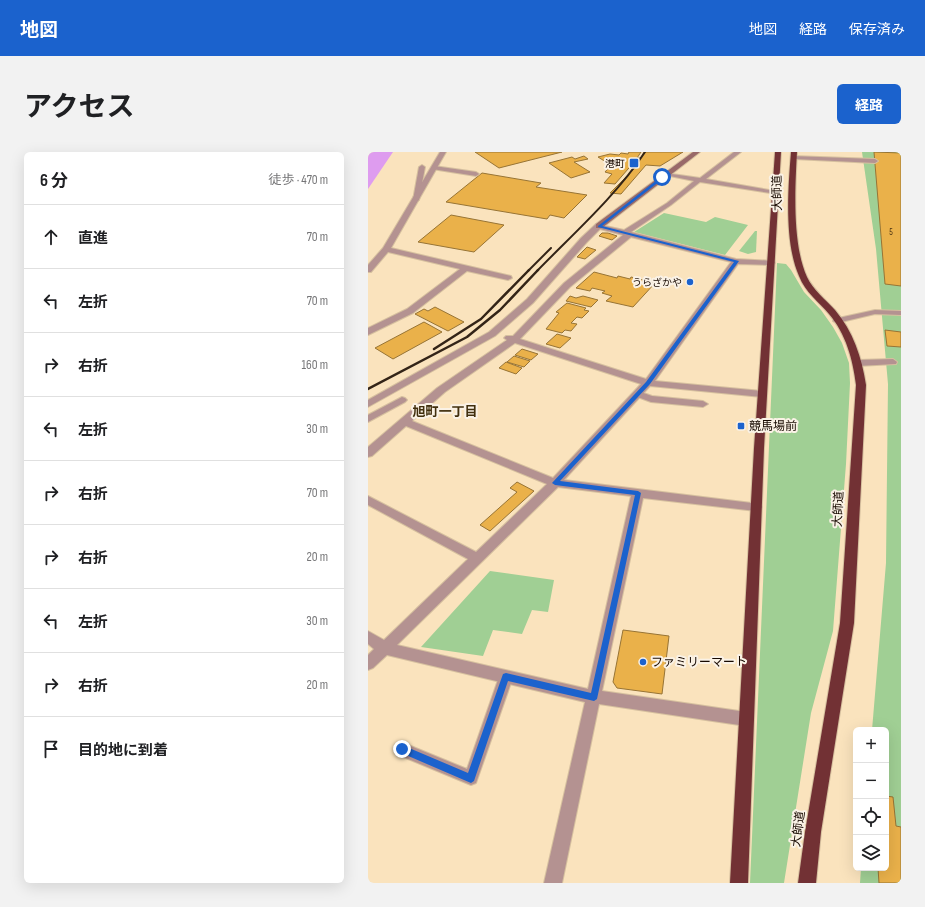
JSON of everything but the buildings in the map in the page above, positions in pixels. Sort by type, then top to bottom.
[{"type":"highway","name":"大師道","points":[[739,883],[762,394],[778,152]]},
{"type":"highway","name":"大師道","points":[[794,154],[792,185],[795,252],[805,281],[812,292],[832,313],[853,347],[861,385],[847,623],[813,832],[807,883]]},
{"type":"street","points":[[368,270],[386,249],[443,152]]},
{"type":"street","points":[[368,404],[492,334],[530,301],[564,262],[599,226],[697,152]]},
{"type":"street","points":[[368,453],[453,381],[515,339],[567,285],[626,234],[738,152]]},
{"type":"street","points":[[667,174],[775,193]]},
{"type":"street","points":[[599,226],[736,261],[771,263]]},
{"type":"street","points":[[386,249],[508,278]]},
{"type":"street","points":[[368,664],[555,483],[638,394],[648,383],[736,261]]},
{"type":"street","points":[[368,332],[410,311],[466,268]]},
{"type":"street","points":[[492,334],[515,339],[648,383],[762,394]]},
{"type":"street","points":[[405,422],[555,483],[756,507]]},
{"type":"street","points":[[554,883],[638,493]]},
{"type":"street","points":[[368,500],[477,558]]},
{"type":"street","points":[[368,637],[385,648],[594,697],[746,719]]},
{"type":"lane","points":[[794,154],[875,161]]},
{"type":"lane","points":[[416,200],[422,168]]},
{"type":"lane","points":[[434,168],[476,174]]},
{"type":"lane","points":[[837,321],[875,312],[901,313]]},
{"type":"lane","points":[[857,363],[893,362]]},
{"type":"lane","points":[[638,394],[651,399],[702,404]]},
{"type":"lane","points":[[368,419],[402,400]]},
{"type":"lane","points":[[402,749],[471,778],[506,677]]},
{"type":"green space","points":[[862,152],[901,152],[901,883],[860,883],[861,871],[889,871],[889,727],[872,727],[886,563],[888,384],[876,249]]},
{"type":"green space","points":[[664,213],[706,222],[715,217],[748,225],[725,255],[634,232]]},
{"type":"green space","points":[[755,231],[757,231],[756,252],[748,254],[739,251]]},
{"type":"green space","points":[[777,263],[786,264],[804,292],[821,310],[833,327],[842,343],[849,363],[850,383],[846,464],[833,631],[811,713],[784,883],[750,883]]},
{"type":"green space","points":[[490,571],[554,580],[548,612],[532,610],[522,634],[493,630],[483,656],[421,647]]},
{"type":"shaded area","points":[[368,152],[393,152],[368,189]]},
{"type":"railway","points":[[538,270],[608,199],[634,168],[645,152]]},
{"type":"railway","points":[[529,270],[551,248]]},
{"type":"railway","points":[[434,349],[481,319],[529,270]]},
{"type":"railway","points":[[368,389],[467,337],[500,310],[538,270]]},
{"type":"place","name":"港町","points":[[634,163]]},
{"type":"place","name":"うらざかや","points":[[690,282]]},
{"type":"place","name":"競馬場前","points":[[741,426]]},
{"type":"place","name":"ファミリーマート","points":[[643,662]]},
{"type":"district","name":"旭町一丁目","points":[[445,411]]},
{"type":"route","points":[[402,749],[471,778],[506,677],[594,697],[638,493],[555,483],[648,383],[736,261],[628,235],[599,226],[662,177]]}]
